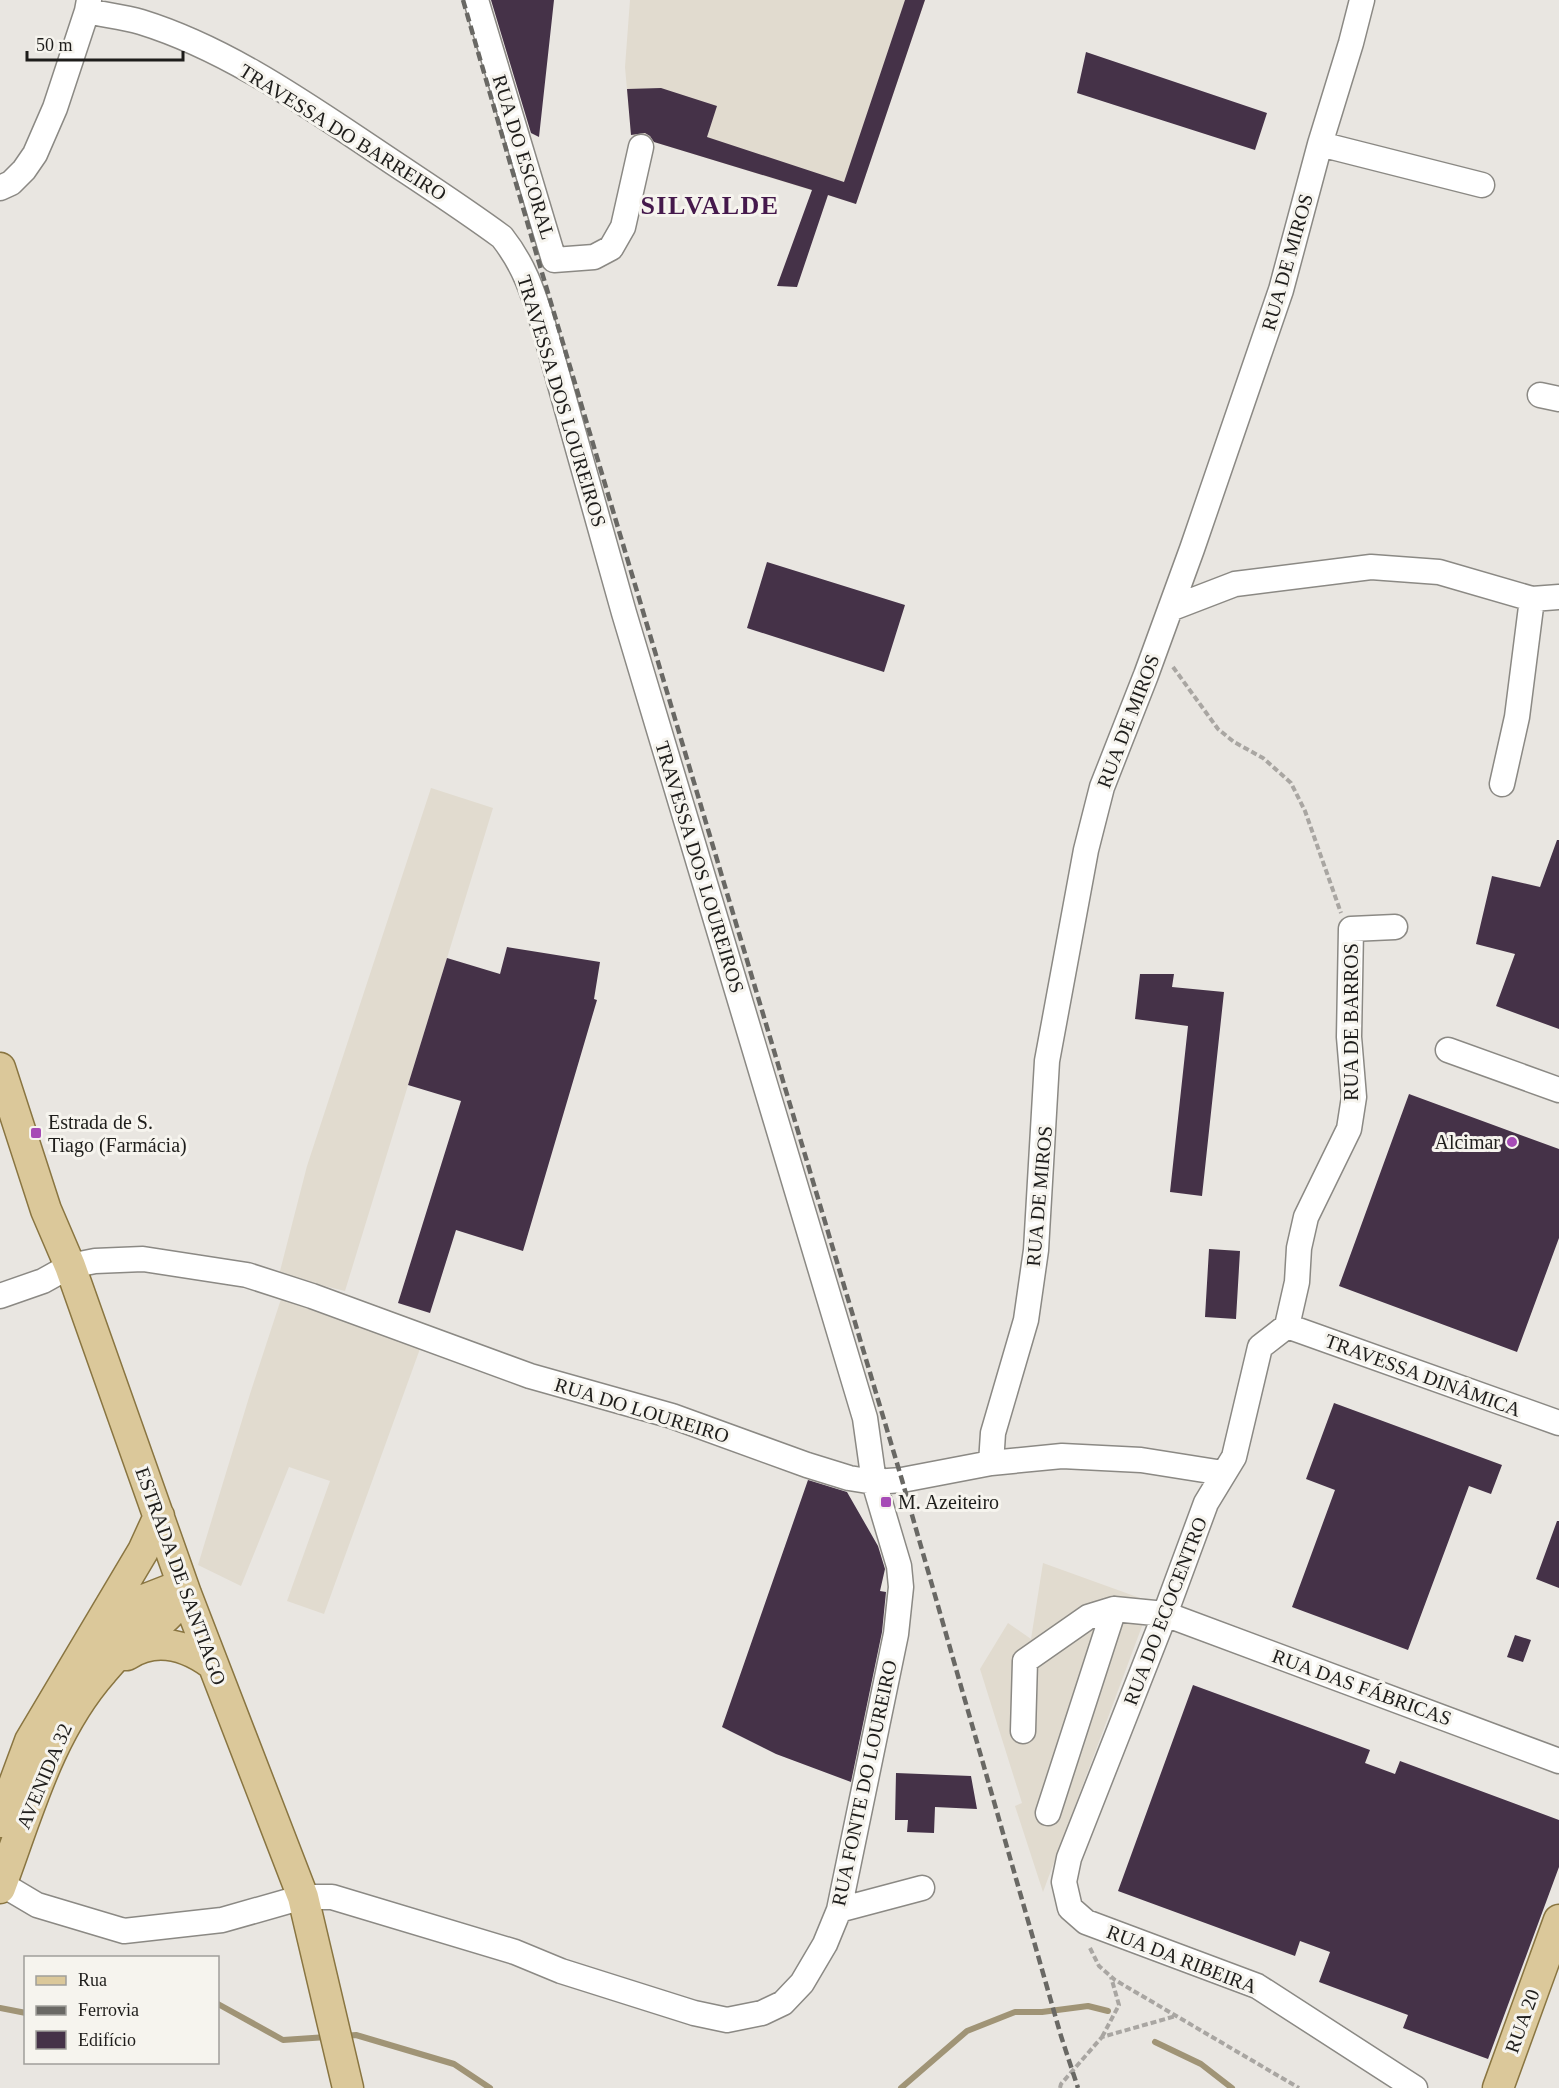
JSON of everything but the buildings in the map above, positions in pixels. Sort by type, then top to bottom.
[{"type":"main road","name":"ESTRADA DE SANTIAGO","points":[[0,1068],[46,1210],[70,1266],[186,1594],[303,1897],[345,2075]]},
{"type":"main road","name":"AVENIDA 32","points":[[0,1885],[53,1746],[74,1707],[159,1516]]},
{"type":"main road","name":"AVENIDA 32","points":[[0,1822],[30,1741],[93,1661],[146,1599],[169,1590],[186,1594]]},
{"type":"main road","name":"AVENIDA 32","points":[[93,1661],[156,1645],[173,1644],[198,1654],[212,1664]]},
{"type":"main road","name":"RUA 20","points":[[1498,2088],[1549,1977],[1559,1920]]},
{"type":"street","name":"RUA DO ESCORAL","points":[[476,0],[555,260],[594,257],[611,248],[623,227],[641,147]]},
{"type":"street","name":"RUA DE MIROS","points":[[991,1463],[993,1433],[1026,1320],[1036,1250],[1047,1061],[1086,850],[1102,787],[1158,644],[1281,290],[1362,0]]},
{"type":"street","points":[[0,188],[11,183],[35,154],[55,108],[88,6]]},
{"type":"street","name":"TRAVESSA DO BARREIRO","points":[[88,6],[175,34],[273,84],[478,219],[502,237],[516,255]]},
{"type":"street","points":[[1320,144],[1482,185]]},
{"type":"street","name":"TRAVESSA DOS LOUREIROS","points":[[516,255],[529,280],[543,324],[624,613],[862,1407],[874,1482]]},
{"type":"street","points":[[1170,609],[1235,584],[1371,567],[1439,572],[1532,599],[1559,597]]},
{"type":"street","points":[[1502,784],[1517,717],[1532,599]]},
{"type":"street","name":"RUA DE BARROS","points":[[1287,1326],[1297,1282],[1299,1248],[1306,1216],[1349,1129],[1354,1097],[1349,1037],[1351,929],[1395,927]]},
{"type":"street","points":[[1448,1050],[1559,1090]]},
{"type":"street","name":"RUA DO LOUREIRO","points":[[0,1296],[43,1281],[70,1266],[94,1261],[143,1259],[247,1275],[323,1300],[531,1376],[672,1416],[849,1478],[874,1482],[902,1480],[991,1463],[1062,1456],[1141,1460],[1223,1473]]},
{"type":"street","name":"TRAVESSA DINÂMICA","points":[[1287,1326],[1559,1423]]},
{"type":"street","name":"RUA DO ECOCENTRO","points":[[1070,1908],[1064,1882],[1069,1858],[1206,1503],[1234,1457],[1260,1347],[1287,1326]]},
{"type":"street","name":"RUA FONTE DO LOUREIRO","points":[[0,1885],[37,1905],[124,1931],[222,1920],[303,1897],[332,1897],[515,1952],[561,1971],[694,2013],[727,2020],[762,2013],[783,2003],[802,1983],[825,1944],[839,1910],[896,1634],[901,1587],[900,1566],[874,1482]]},
{"type":"street","points":[[1023,1731],[1025,1661],[1088,1617],[1114,1609]]},
{"type":"street","points":[[1048,1813],[1114,1609]]},
{"type":"street","name":"RUA DAS FÁBRICAS","points":[[1114,1609],[1165,1614],[1559,1761]]},
{"type":"street","points":[[839,1910],[922,1888]]},
{"type":"street","name":"RUA DA RIBEIRA","points":[[1070,1908],[1086,1922],[1257,1986],[1415,2088]]},
{"type":"path","points":[[1158,644],[1196,702],[1218,729],[1234,742],[1263,758],[1291,783],[1305,811],[1346,925],[1351,929]]},
{"type":"path","points":[[1089,1947],[1099,1966],[1111,1977],[1299,2088]]},
{"type":"path","points":[[1060,2088],[1102,2037],[1119,2005],[1111,1977]]},
{"type":"path","points":[[1102,2037],[1176,2016]]},
{"type":"shaded area","points":[[630,0],[925,0],[856,204],[631,135],[625,67]]},
{"type":"shaded area","points":[[431,788],[493,808],[345,1291],[279,1275],[307,1166]]},
{"type":"shaded area","points":[[281,1299],[379,1334],[381,1331],[421,1346],[324,1614],[287,1601],[330,1481],[289,1467],[241,1586],[198,1565]]},
{"type":"shaded area","points":[[1043,1563],[1151,1602],[1043,1892],[1015,1806],[1022,1803],[980,1669],[1008,1623],[1031,1639]]},
{"type":"waterway","points":[[219,2005],[283,2040],[327,2037]]},
{"type":"waterway","points":[[901,2088],[967,2031],[1015,2012],[1042,2012],[1088,2006],[1108,2011]]},
{"type":"waterway","points":[[0,2008],[24,2013]]},
{"type":"waterway","points":[[343,2036],[356,2035],[454,2064],[490,2088]]},
{"type":"waterway","points":[[1155,2042],[1201,2064],[1232,2088]]},
{"type":"railway","points":[[463,0],[537,256],[902,1480],[1061,2036],[1078,2088]]},
{"type":"place","name":"Estrada de S. Tiago (Farmácia)","points":[[36,1133]]},
{"type":"place","name":"Alcimar","points":[[1512,1142]]},
{"type":"place","name":"M. Azeiteiro","points":[[886,1502]]},
{"type":"district","name":"SILVALDE","points":[[710,205]]}]
